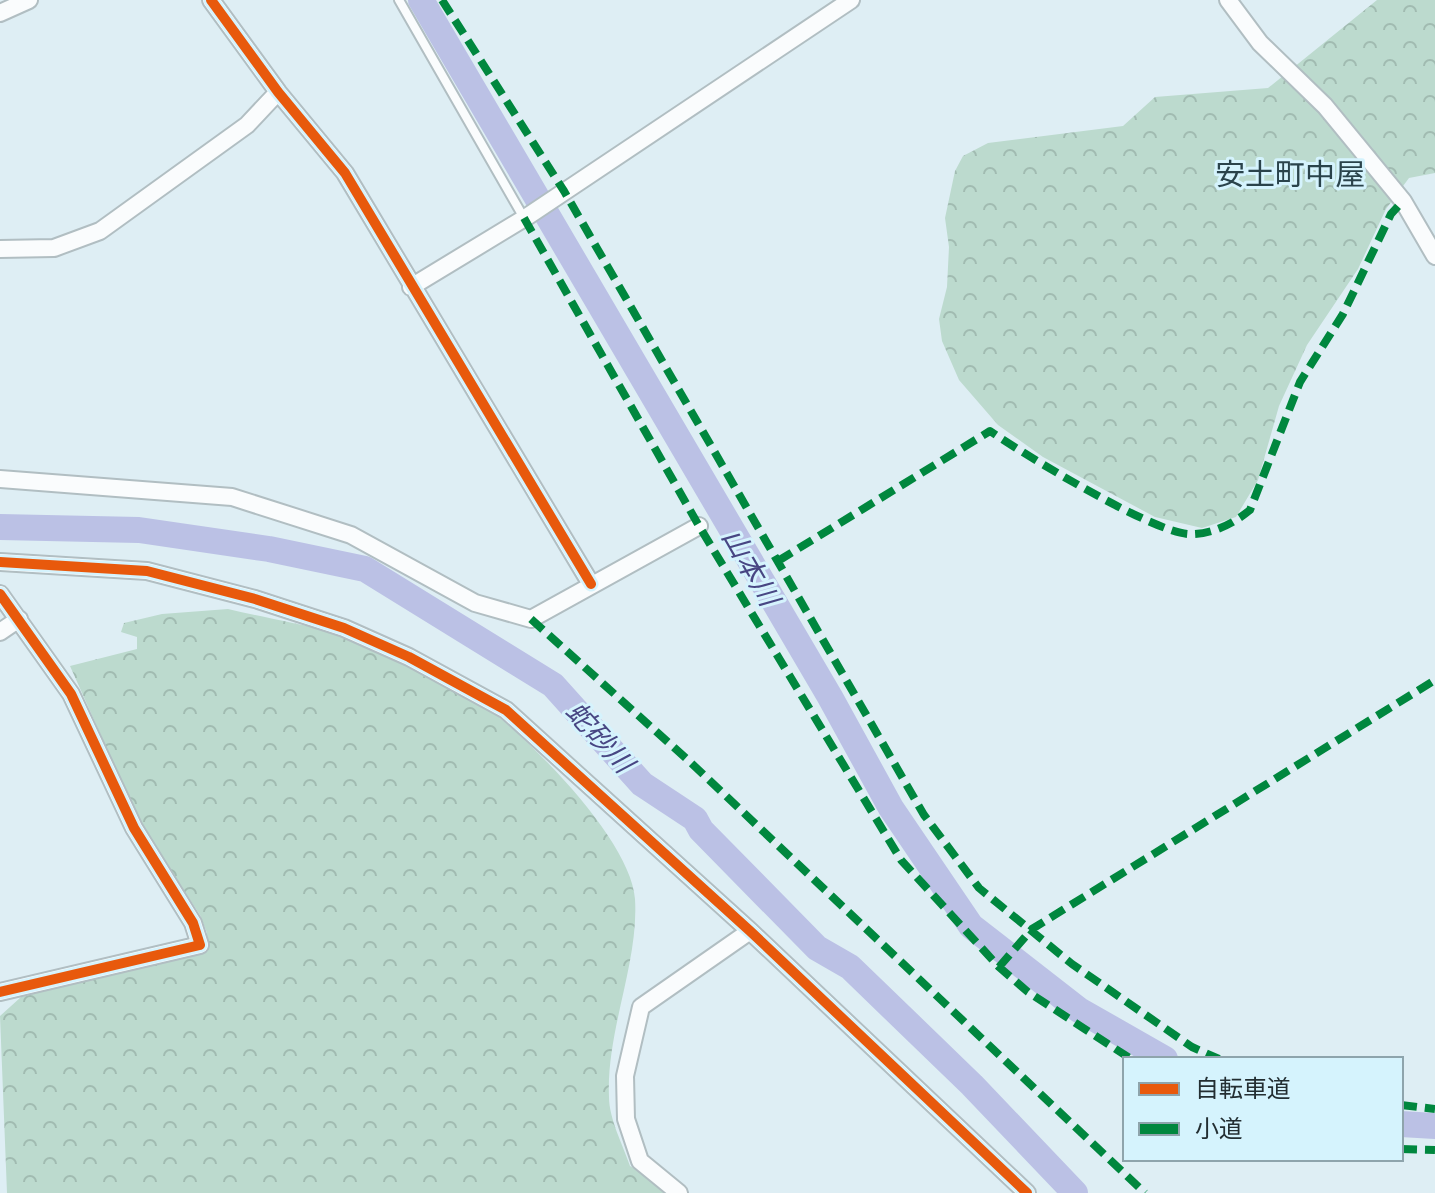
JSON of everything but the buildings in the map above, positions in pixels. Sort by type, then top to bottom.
[{"type":"street","points":[[0,13],[29,0]]},
{"type":"street","points":[[211,0],[278,92],[345,173],[591,584]]},
{"type":"street","points":[[411,287],[526,217],[851,0]]},
{"type":"street","points":[[1228,0],[1260,43],[1325,106],[1403,201],[1435,256]]},
{"type":"street","points":[[0,249],[54,248],[100,231],[247,125],[278,92]]},
{"type":"street","points":[[0,479],[232,497],[351,535],[475,603],[531,619],[699,526]]},
{"type":"street","points":[[0,562],[147,571],[270,603],[344,628],[409,657],[506,710],[750,931],[1027,1193]]},
{"type":"street","points":[[0,594],[71,694],[134,828],[193,923],[200,945],[0,992]]},
{"type":"street","points":[[0,632],[19,619]]},
{"type":"street","points":[[679,1193],[640,1161],[626,1119],[625,1076],[641,1007],[750,931]]},
{"type":"lane","points":[[399,0],[526,217]]},
{"type":"green space","points":[[1377,0],[1435,0],[1435,173],[1409,178],[1386,209],[1358,269],[1307,345],[1279,406],[1258,480],[1236,517],[1202,528],[1155,517],[1043,457],[998,425],[959,380],[942,341],[939,319],[947,287],[949,247],[945,218],[955,171],[963,156],[988,143],[1123,126],[1155,97],[1268,88]]},
{"type":"green space","points":[[228,609],[367,641],[410,656],[438,671],[508,725],[579,797],[607,834],[627,869],[635,899],[632,948],[609,1072],[611,1114],[630,1166],[674,1193],[7,1193],[0,1016],[21,997],[189,954],[207,933],[200,915],[141,825],[70,666],[137,649],[137,637],[121,632],[124,623],[162,614]]},
{"type":"waterway","name":"山本川","points":[[421,0],[830,697],[891,808],[971,926],[1079,1010],[1161,1057]]},
{"type":"waterway","name":"蛇砂川","points":[[0,527],[139,530],[269,549],[365,569],[553,685],[642,784],[695,819],[701,830],[817,948],[850,967],[972,1085],[1075,1193]]},
{"type":"waterway","name":"山本川","points":[[1403,1124],[1435,1126]]},
{"type":"marked path","points":[[442,0],[564,191],[924,815],[979,888],[1072,964],[1192,1047],[1214,1057]]},
{"type":"marked path","points":[[778,561],[990,431],[1088,490],[1170,530],[1188,534],[1205,533],[1236,520],[1250,510],[1300,382],[1343,314],[1391,214],[1403,201]]},
{"type":"marked path","points":[[524,218],[699,526],[901,860],[999,967],[1028,992],[1128,1057]]},
{"type":"marked path","points":[[531,619],[689,761],[1145,1193]]},
{"type":"marked path","points":[[999,967],[1032,929],[1435,680]]},
{"type":"marked path","points":[[1403,1105],[1435,1109]]},
{"type":"marked path","points":[[1403,1149],[1435,1150]]},
{"type":"cycle path","points":[[211,0],[278,92],[345,173],[591,584]]},
{"type":"cycle path","points":[[0,562],[147,571],[255,599],[344,628],[409,657],[506,710],[750,931],[1027,1193]]},
{"type":"cycle path","points":[[0,594],[71,694],[134,828],[193,923],[200,945],[0,992]]},
{"type":"district","name":"安土町中屋","points":[[1290,175]]}]
